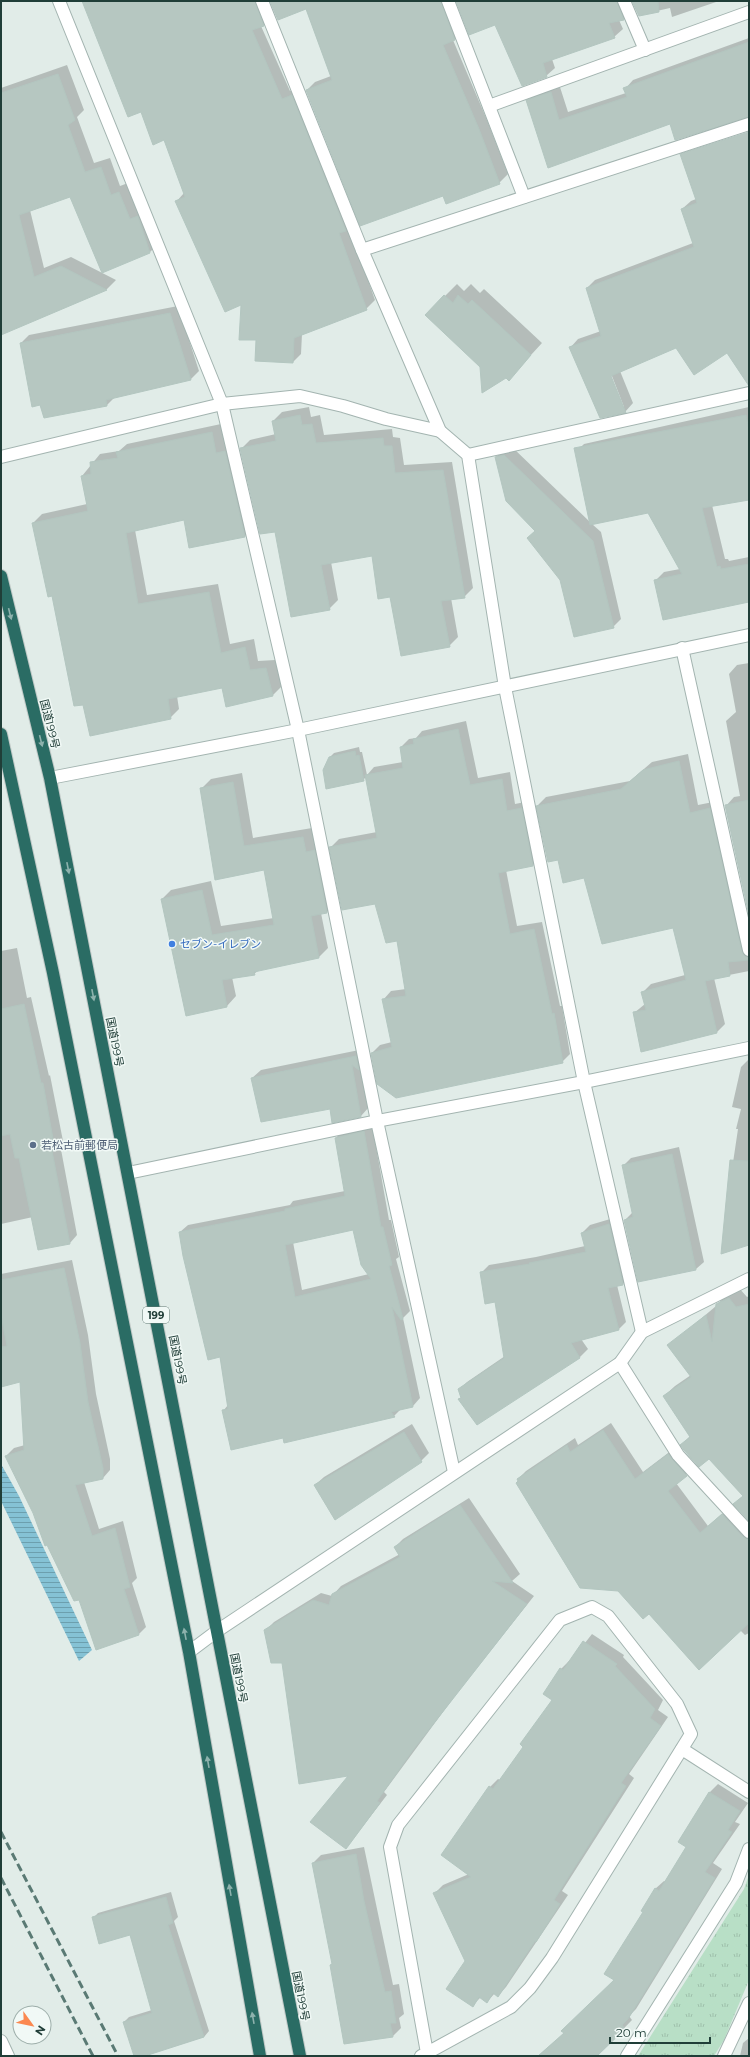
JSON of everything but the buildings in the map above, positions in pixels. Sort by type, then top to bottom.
[{"type":"highway","name":"国道199号","points":[[1,576],[50,778],[300,2056]]},
{"type":"highway","points":[[1,734],[54,981],[189,1652],[260,2056]]},
{"type":"street","points":[[59,1],[222,404],[298,730],[378,1121],[454,1472]]},
{"type":"street","points":[[262,1],[362,250],[440,431],[468,455],[505,687],[584,1082],[642,1332]]},
{"type":"street","points":[[448,1],[524,197]]},
{"type":"street","points":[[624,1],[645,50]]},
{"type":"street","points":[[489,106],[749,12]]},
{"type":"street","points":[[362,250],[749,124]]},
{"type":"street","points":[[468,455],[749,393]]},
{"type":"street","points":[[1,456],[222,404],[300,396],[440,431]]},
{"type":"street","points":[[50,778],[298,730],[749,635]]},
{"type":"street","points":[[682,648],[749,950]]},
{"type":"street","points":[[128,1173],[378,1121],[584,1082],[749,1048]]},
{"type":"street","points":[[189,1652],[217,1631],[454,1472],[620,1363],[642,1332],[749,1279]]},
{"type":"street","points":[[620,1363],[678,1455],[749,1532]]},
{"type":"street","points":[[592,1607],[608,1616],[677,1704],[691,1734],[552,1958],[530,1988],[511,2007],[424,2055],[390,1847],[398,1826],[560,1620],[592,1607]]},
{"type":"street","points":[[682,1749],[749,1792]]},
{"type":"street","points":[[627,2056],[736,1883],[749,1848]]},
{"type":"street","points":[[724,2056],[749,2003]]},
{"type":"street","points":[[1,2041],[8,2056]]},
{"type":"green space","points":[[749,1875],[749,1980],[724,2040],[714,2056],[638,2056],[744,1889]]},
{"type":"water","points":[[1,1464],[19,1496],[92,1650],[79,1661],[1,1501]]},
{"type":"railway","points":[[1,1832],[118,2056]]},
{"type":"railway","points":[[1,1878],[93,2056]]},
{"type":"place","name":"セブン-イレブン","points":[[172,944]]},
{"type":"place","name":"若松古前郵便局","points":[[33,1145]]}]
